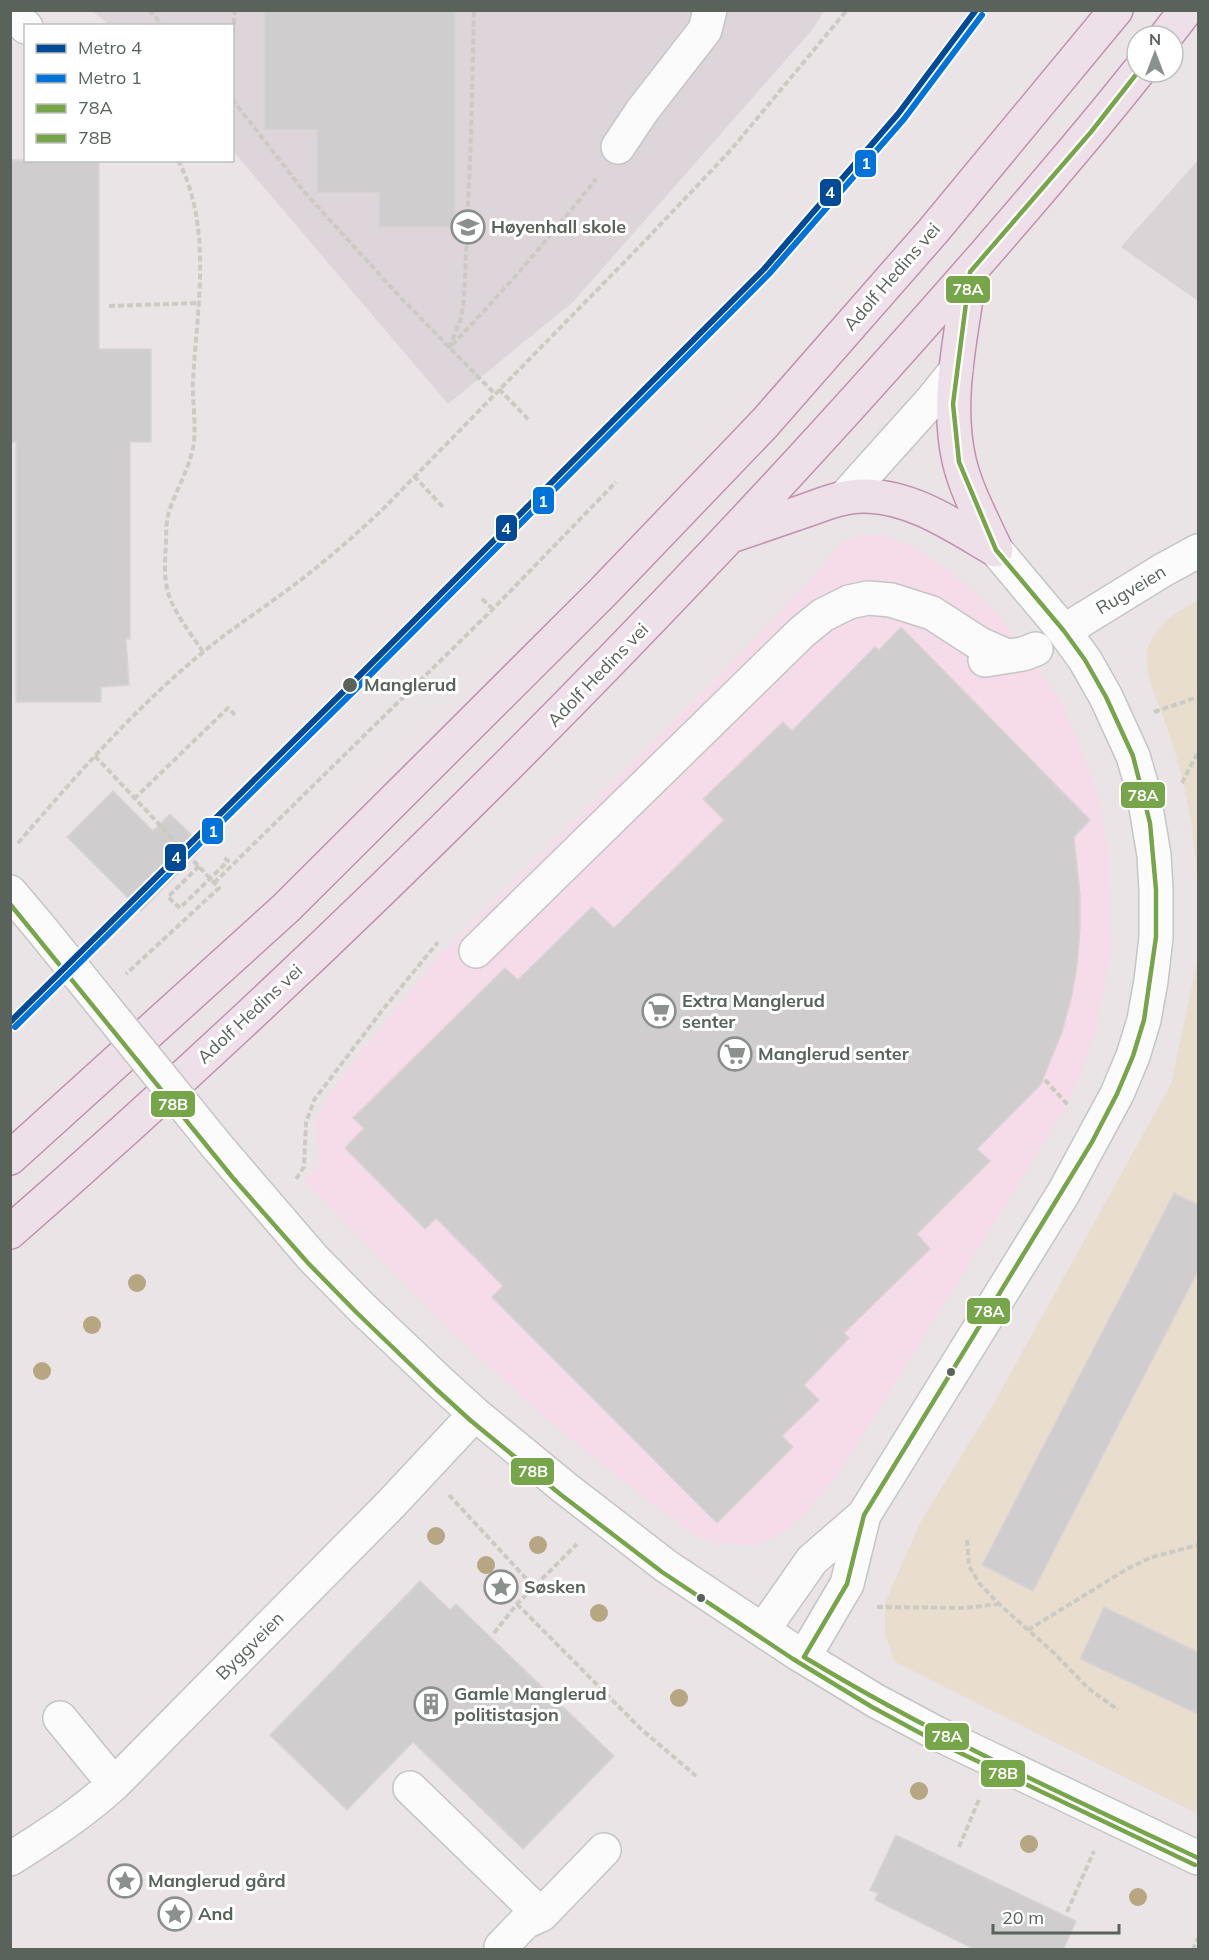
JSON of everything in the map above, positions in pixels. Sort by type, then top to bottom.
[{"type":"highway","name":"Adolf Hedins vei","points":[[10,1158],[285,908],[603,592],[765,423],[941,221],[1116,10]]},
{"type":"highway","points":[[1175,24],[1186,10]]},
{"type":"highway","name":"Adolf Hedins vei","points":[[10,1232],[101,1152],[300,968],[446,829],[543,731],[730,536],[872,382],[1091,132],[1129,84]]},
{"type":"highway","points":[[969,272],[952,404],[959,462],[996,550]]},
{"type":"highway","points":[[730,536],[844,498],[866,496],[892,499],[914,506],[996,550]]},
{"type":"street","points":[[618,147],[642,111],[705,30],[710,10]]},
{"type":"street","points":[[10,13],[24,25]]},
{"type":"street","points":[[844,498],[956,370]]},
{"type":"street","points":[[804,1657],[847,1584],[864,1515],[1092,1142],[1117,1094],[1133,1056],[1144,1020],[1151,981],[1156,937],[1156,890],[1150,823],[1133,756],[1121,726],[1085,660],[1064,631],[996,550]]},
{"type":"street","name":"Rugveien","points":[[1064,631],[1198,551]]},
{"type":"street","points":[[476,951],[802,632],[823,615],[849,602],[868,598],[891,600],[932,613],[980,644],[1021,652],[969,663]]},
{"type":"street","points":[[10,892],[268,1207],[362,1308],[475,1414],[565,1488],[666,1566],[804,1657],[876,1701],[936,1733],[1198,1858]]},
{"type":"street","name":"Byggveien","points":[[10,1858],[76,1816],[114,1784],[391,1504],[475,1414]]},
{"type":"street","points":[[763,1630],[812,1560],[864,1515]]},
{"type":"street","points":[[60,1718],[114,1784]]},
{"type":"street","points":[[410,1788],[541,1915]]},
{"type":"street","points":[[501,1947],[525,1922],[541,1915],[604,1850]]},
{"type":"path","points":[[149,10],[161,24]]},
{"type":"path","points":[[449,348],[461,318],[464,299],[474,10]]},
{"type":"path","points":[[18,843],[95,756],[151,699],[203,652],[299,582],[348,542],[414,476],[730,151],[847,10]]},
{"type":"path","points":[[234,102],[306,194],[402,299],[495,394]]},
{"type":"path","points":[[449,348],[488,309],[542,247],[599,175],[618,147]]},
{"type":"path","points":[[179,162],[188,178],[194,203],[199,242],[198,303],[193,383],[193,446],[188,470],[167,516],[165,570],[169,597],[203,652]]},
{"type":"path","points":[[109,306],[198,303]]},
{"type":"path","points":[[499,389],[529,420]]},
{"type":"path","points":[[414,476],[443,507]]},
{"type":"path","points":[[214,883],[493,609],[616,482]]},
{"type":"path","points":[[482,599],[493,609]]},
{"type":"path","points":[[1151,713],[1198,697]]},
{"type":"path","points":[[134,799],[228,708],[235,715]]},
{"type":"path","points":[[1177,793],[1198,752]]},
{"type":"path","points":[[95,756],[219,888],[126,975]]},
{"type":"path","points":[[199,866],[168,897],[180,908],[228,861],[222,856]]},
{"type":"path","points":[[268,1207],[295,1180],[304,1167],[306,1123],[314,1100],[370,1025],[442,938]]},
{"type":"path","points":[[1045,1080],[1072,1110]]},
{"type":"path","points":[[445,1490],[534,1587]]},
{"type":"path","points":[[967,1540],[969,1566],[979,1582],[999,1604],[1055,1654],[1088,1688],[1118,1710]]},
{"type":"path","points":[[494,1633],[517,1604],[580,1542]]},
{"type":"path","points":[[1028,1630],[1136,1565],[1152,1557],[1198,1545]]},
{"type":"path","points":[[517,1604],[641,1729],[696,1776]]},
{"type":"path","points":[[870,1607],[965,1608],[999,1604]]},
{"type":"path","points":[[959,1847],[983,1790]]},
{"type":"path","points":[[1067,1912],[1097,1845]]},
{"type":"path","points":[[1193,1950],[1198,1938]]},
{"type":"shaded area","name":"Høyenhall skole","points":[[92,11],[824,11],[812,30],[573,302],[448,404],[234,152],[234,24],[109,24]]},
{"type":"shaded area","points":[[1198,160],[1198,301],[1121,247]]},
{"type":"shaded area","name":"Manglerud senter","points":[[862,535],[888,536],[909,545],[943,566],[969,587],[997,613],[1060,699],[1089,768],[1100,804],[1109,859],[1110,958],[1094,1037],[1074,1090],[1059,1118],[842,1469],[806,1513],[783,1533],[759,1544],[736,1545],[712,1542],[695,1535],[641,1495],[550,1422],[455,1335],[304,1180],[319,1166],[317,1127],[314,1125],[328,1097],[437,959],[714,682],[824,566],[842,543]]},
{"type":"shaded area","points":[[1198,600],[1198,902],[1195,851],[1188,802],[1176,755],[1151,684],[1147,668],[1147,652],[1158,629],[1169,618]]},
{"type":"shaded area","points":[[1198,957],[1198,1814],[895,1662],[885,1633],[885,1603],[921,1521],[994,1403],[1171,1084]]},
{"type":"building","points":[[264,10],[455,10],[455,227],[379,227],[379,193],[317,193],[317,130],[264,130]]},
{"type":"building","points":[[10,160],[99,162],[99,349],[151,349],[151,442],[130,442],[130,639],[126,639],[129,685],[101,687],[101,702],[16,702],[16,442],[11,442]]},
{"type":"building","name":"Manglerud senter","points":[[901,627],[1090,820],[1074,837],[1080,894],[1080,930],[1072,995],[1062,1032],[1041,1084],[977,1149],[990,1161],[917,1234],[930,1249],[844,1333],[849,1338],[804,1385],[819,1400],[782,1436],[793,1447],[717,1523],[492,1297],[503,1286],[436,1218],[425,1229],[345,1148],[364,1128],[353,1118],[505,968],[518,980],[592,907],[614,928],[724,820],[703,799],[783,722],[792,731],[875,647],[879,650]]},
{"type":"building","points":[[113,791],[153,831],[170,814],[204,847],[141,911],[67,837]]},
{"type":"building","points":[[1174,1193],[1198,1205],[1198,1271],[1033,1591],[982,1565]]},
{"type":"building","name":"Gamle Manglerud politistasjon","points":[[420,1581],[450,1610],[456,1604],[614,1756],[523,1849],[413,1742],[347,1810],[270,1735]]},
{"type":"building","points":[[1104,1607],[1198,1652],[1198,1714],[1080,1659]]},
{"type":"building","points":[[896,1835],[1076,1921],[1063,1950],[976,1950],[875,1900],[878,1893],[870,1890]]},
{"type":"metro line","name":"4","points":[[10,1022],[352,683],[764,269],[898,114],[976,10]]},
{"type":"metro line","name":"1","points":[[15,1027],[357,688],[769,274],[904,119],[982,15]]},
{"type":"transit line","name":"78A","points":[[1129,84],[1091,132],[970,272],[953,404],[959,462],[996,550],[1064,631],[1085,660],[1106,697],[1133,756],[1150,823],[1156,890],[1156,937],[1144,1020],[1133,1056],[1117,1094],[1092,1142],[864,1515],[847,1584],[804,1657],[949,1738],[1198,1858]]},
{"type":"transit line","name":"78B","points":[[10,904],[233,1178],[308,1263],[436,1389],[560,1494],[662,1572],[793,1659],[872,1707],[933,1740],[1195,1865]]},
{"type":"place","name":"Høyenhall skole","points":[[468,227]]},
{"type":"place","name":"Manglerud","points":[[350,685]]},
{"type":"place","name":"Extra Manglerud senter","points":[[659,1011]]},
{"type":"place","name":"Manglerud senter","points":[[735,1054]]},
{"type":"place","name":"Søsken","points":[[501,1587]]},
{"type":"place","name":"Gamle Manglerud politistasjon","points":[[431,1704]]},
{"type":"place","name":"Manglerud gård","points":[[125,1881]]},
{"type":"place","name":"And","points":[[175,1914]]}]
